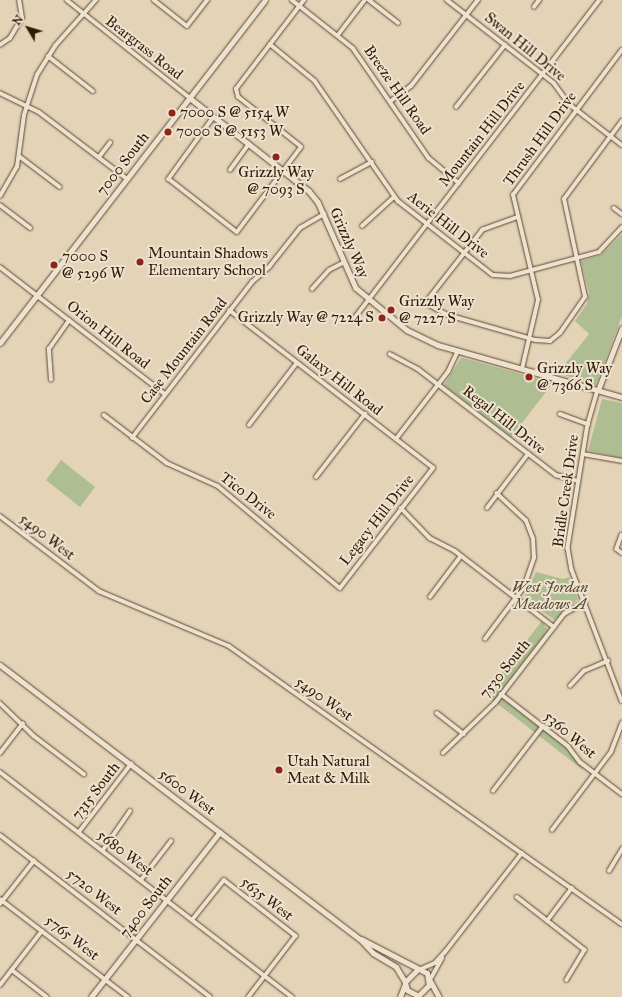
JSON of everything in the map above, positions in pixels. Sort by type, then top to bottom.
[{"type":"main road","name":"5600 West","points":[[0,665],[360,939],[373,953],[396,967],[405,983]]},
{"type":"main road","name":"5600 West","points":[[360,939],[420,969]]},
{"type":"main road","points":[[430,980],[426,990],[417,996],[405,983],[409,973],[420,969],[430,980],[439,997]]},
{"type":"street","points":[[0,45],[8,41],[22,18],[19,0]]},
{"type":"street","name":"Beargrass Road","points":[[67,0],[83,15],[190,98]]},
{"type":"street","points":[[0,196],[12,177],[19,156],[26,104],[48,56],[96,0]]},
{"type":"street","points":[[154,0],[187,26],[207,0]]},
{"type":"street","name":"7000 South","points":[[0,343],[265,0]]},
{"type":"street","name":"Breeze Hill Road","points":[[292,0],[338,35],[362,59],[429,158],[459,183]]},
{"type":"street","points":[[214,117],[169,179],[237,232],[285,172],[301,146],[235,92],[304,0]]},
{"type":"street","points":[[338,35],[365,0]]},
{"type":"street","points":[[368,0],[398,23]]},
{"type":"street","name":"Swan Hill Drive","points":[[447,0],[543,75],[576,109],[622,145]]},
{"type":"street","points":[[391,101],[411,86],[478,0]]},
{"type":"street","points":[[534,7],[539,0]]},
{"type":"street","name":"Mountain Hill Drive","points":[[353,320],[543,75],[599,0]]},
{"type":"street","name":"Aerie Hill Drive","points":[[270,44],[315,81],[372,162],[394,197],[464,254],[497,277],[531,271],[577,258],[605,248],[622,227]]},
{"type":"street","points":[[456,107],[505,45]]},
{"type":"street","name":"Thrush Hill Drive","points":[[522,369],[531,339],[538,306],[531,271],[516,218],[514,191],[622,50]]},
{"type":"street","points":[[48,56],[93,91]]},
{"type":"street","points":[[0,93],[26,104],[126,178]]},
{"type":"street","name":"Grizzly Way","points":[[190,98],[314,196],[324,214],[343,264],[356,288],[369,300],[420,338],[458,351],[622,397]]},
{"type":"street","points":[[516,218],[485,228],[426,303],[441,313],[531,339],[546,341],[558,336],[584,302],[586,290],[577,258],[564,199],[622,121]]},
{"type":"street","points":[[99,157],[110,143]]},
{"type":"street","points":[[230,170],[249,144]]},
{"type":"street","points":[[19,156],[60,187]]},
{"type":"street","points":[[340,179],[372,162]]},
{"type":"street","points":[[362,226],[394,197]]},
{"type":"street","points":[[0,205],[30,228]]},
{"type":"street","points":[[614,208],[622,214]]},
{"type":"street","name":"Case Mountain Road","points":[[132,438],[230,311],[300,228],[324,214]]},
{"type":"street","points":[[312,289],[329,270],[343,264]]},
{"type":"street","name":"Orion Hill Road","points":[[0,267],[165,394]]},
{"type":"street","name":"Galaxy Hill Road","points":[[230,311],[433,468]]},
{"type":"street","points":[[51,380],[49,349],[69,320]]},
{"type":"street","name":"Bridle Creek Drive","points":[[622,328],[598,390],[588,424],[568,548],[585,602],[622,701]]},
{"type":"street","points":[[396,439],[438,385],[458,351]]},
{"type":"street","name":"Regal Hill Drive","points":[[390,354],[411,364],[556,475],[578,481]]},
{"type":"street","points":[[249,425],[297,363]]},
{"type":"street","points":[[316,477],[365,414]]},
{"type":"street","points":[[560,414],[588,424]]},
{"type":"street","name":"Tico Drive","points":[[104,416],[167,463],[218,486],[340,588]]},
{"type":"street","points":[[487,508],[528,454]]},
{"type":"street","points":[[583,454],[622,461]]},
{"type":"street","name":"Legacy Hill Drive","points":[[340,588],[433,468]]},
{"type":"street","points":[[485,639],[516,598],[531,574],[534,543],[523,517],[497,494]]},
{"type":"street","points":[[401,508],[430,538],[461,556],[554,627]]},
{"type":"street","name":"5490 West","points":[[0,516],[99,591],[229,646],[622,924]]},
{"type":"street","points":[[622,535],[617,549],[622,553]]},
{"type":"street","points":[[430,597],[461,556]]},
{"type":"street","name":"7530 South","points":[[443,754],[501,694],[566,612],[585,602]]},
{"type":"street","points":[[570,686],[584,671],[608,661]]},
{"type":"street","name":"5360 West","points":[[501,694],[543,726],[595,773],[622,794]]},
{"type":"street","points":[[0,704],[84,774]]},
{"type":"street","points":[[437,714],[464,734]]},
{"type":"street","points":[[0,753],[23,724]]},
{"type":"street","points":[[552,830],[620,738],[622,724]]},
{"type":"street","points":[[493,791],[543,726]]},
{"type":"street","name":"7315 South","points":[[79,832],[131,764]]},
{"type":"street","name":"5680 West","points":[[0,772],[292,997]]},
{"type":"street","points":[[103,850],[130,812]]},
{"type":"street","name":"7400 South","points":[[91,997],[220,832]]},
{"type":"street","name":"5720 West","points":[[0,836],[210,997]]},
{"type":"street","points":[[141,880],[171,840]]},
{"type":"street","points":[[609,871],[622,850]]},
{"type":"street","points":[[420,969],[435,963],[445,952],[522,853]]},
{"type":"street","points":[[1,901],[34,861]]},
{"type":"street","name":"5635 West","points":[[192,920],[224,880],[296,936],[265,976]]},
{"type":"street","points":[[548,922],[572,888]]},
{"type":"street","points":[[517,896],[585,950],[567,980]]},
{"type":"street","name":"5765 West","points":[[1,901],[128,997]]},
{"type":"street","points":[[0,985],[42,931]]},
{"type":"street","points":[[430,980],[445,952]]},
{"type":"street","points":[[12,970],[47,997]]},
{"type":"street","points":[[249,997],[265,976]]},
{"type":"street","points":[[400,997],[405,983]]},
{"type":"green space","points":[[622,234],[622,316],[596,385],[558,373],[589,334],[575,321],[587,304],[589,293],[581,261],[601,255]]},
{"type":"green space","points":[[461,358],[553,383],[511,437],[444,385]]},
{"type":"green space","points":[[602,399],[622,403],[622,458],[588,451]]},
{"type":"green space","points":[[61,460],[95,487],[80,507],[46,480]]},
{"type":"green space","name":"West Jordan Meadows A","points":[[536,572],[563,579],[569,577],[578,599],[555,620],[524,599]]},
{"type":"green space","points":[[542,621],[548,631],[504,687],[504,698],[570,750],[583,770],[485,694]]},
{"type":"place","name":"7000 S @ 5154 W","points":[[172,113]]},
{"type":"place","name":"7000 S @ 5153 W","points":[[168,132]]},
{"type":"place","name":"Grizzly Way @ 7093 S","points":[[276,157]]},
{"type":"place","name":"Mountain Shadows Elementary School","points":[[140,262]]},
{"type":"place","name":"7000 S @ 5296 W","points":[[54,265]]},
{"type":"place","name":"Grizzly Way @ 7227 S","points":[[391,310]]},
{"type":"place","name":"Grizzly Way @ 7224 S","points":[[382,318]]},
{"type":"place","name":"Grizzly Way @ 7366 S","points":[[529,377]]},
{"type":"place","name":"Utah Natural Meat & Milk","points":[[279,770]]}]
